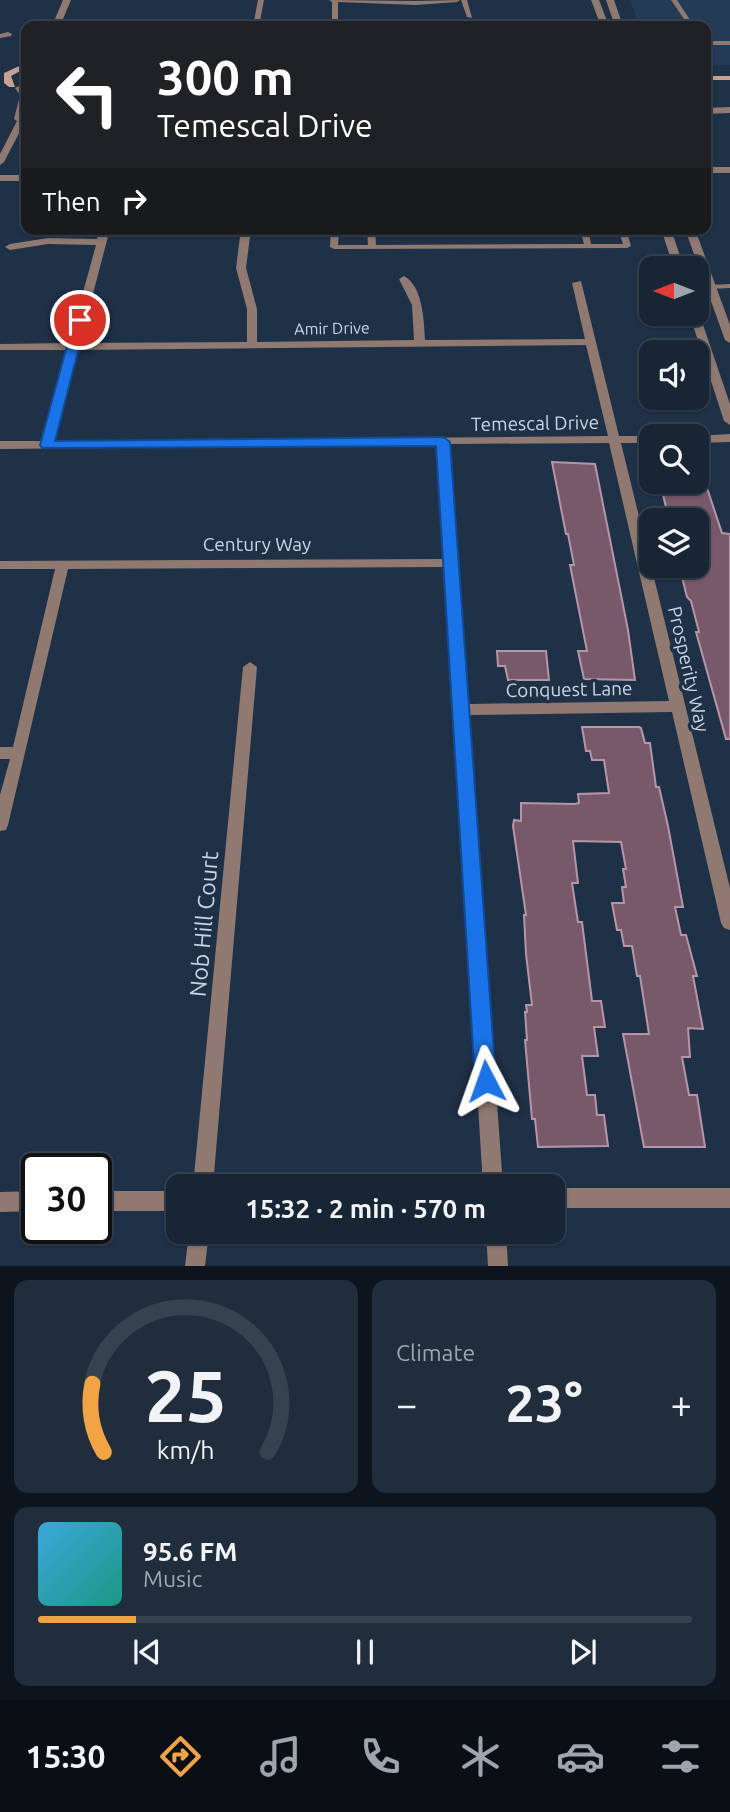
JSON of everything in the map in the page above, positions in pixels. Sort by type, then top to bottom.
[{"type":"main road","points":[[0,70],[21,66]]},
{"type":"main road","points":[[19,87],[6,77],[21,67]]},
{"type":"main road","points":[[711,71],[730,71]]},
{"type":"main road","points":[[711,78],[730,78]]},
{"type":"main road","points":[[0,82],[19,87]]},
{"type":"street","points":[[58,21],[67,0]]},
{"type":"street","points":[[595,0],[603,21]]},
{"type":"street","points":[[605,0],[614,21]]},
{"type":"street","points":[[610,0],[617,21]]},
{"type":"street","points":[[15,131],[21,108]]},
{"type":"street","points":[[711,111],[730,110]]},
{"type":"street","points":[[0,162],[21,121]]},
{"type":"street","points":[[711,170],[730,170]]},
{"type":"street","points":[[0,178],[21,178]]},
{"type":"street","points":[[47,445],[104,235]]},
{"type":"street","points":[[245,235],[242,268],[252,309],[252,345]]},
{"type":"street","points":[[668,235],[675,256]]},
{"type":"street","points":[[692,235],[730,341]]},
{"type":"street","points":[[10,247],[48,241],[102,242]]},
{"type":"street","points":[[404,279],[416,304],[420,343]]},
{"type":"street","name":"Prosperity Way","points":[[577,283],[730,923]]},
{"type":"street","points":[[698,326],[730,421]]},
{"type":"street","name":"Amir Drive","points":[[0,346],[591,342]]},
{"type":"street","points":[[709,439],[730,438]]},
{"type":"street","name":"Temescal Drive","points":[[0,445],[639,439]]},
{"type":"street","points":[[443,442],[492,1174]]},
{"type":"street","points":[[0,825],[62,563]]},
{"type":"street","name":"Century Way","points":[[0,565],[451,563]]},
{"type":"street","name":"Nob Hill Court","points":[[204,1174],[250,667]]},
{"type":"street","name":"Conquest Lane","points":[[461,710],[678,706]]},
{"type":"street","points":[[0,753],[19,753]]},
{"type":"street","points":[[565,1198],[730,1198]]},
{"type":"street","points":[[112,1201],[166,1200]]},
{"type":"street","points":[[0,1202],[21,1201]]},
{"type":"street","points":[[195,1266],[198,1244]]},
{"type":"street","points":[[497,1244],[498,1266]]},
{"type":"lane","points":[[257,21],[261,0]]},
{"type":"lane","points":[[335,21],[333,0],[405,3],[457,0]]},
{"type":"lane","points":[[464,0],[470,17]]},
{"type":"lane","points":[[674,0],[688,21]]},
{"type":"lane","points":[[711,43],[730,43]]},
{"type":"lane","points":[[335,235],[334,247],[627,246],[624,235]]},
{"type":"lane","points":[[371,235],[372,247]]},
{"type":"lane","points":[[585,235],[588,246]]},
{"type":"lane","points":[[710,287],[730,286]]},
{"type":"shaded area","points":[[629,0],[730,0],[730,65],[711,65],[711,21],[638,21]]},
{"type":"building","points":[[552,462],[595,464],[628,630],[635,680],[584,679],[578,651],[587,651],[570,565],[574,565]]},
{"type":"building","points":[[663,494],[709,494],[722,533],[730,534],[730,739],[726,739],[696,632],[699,632],[691,601],[687,597],[682,578],[709,578],[709,508],[666,508]]},
{"type":"building","points":[[497,651],[546,651],[549,680],[508,680],[505,666],[498,666]]},
{"type":"building","points":[[582,727],[639,727],[645,743],[650,743],[656,787],[659,787],[668,826],[683,907],[675,907],[681,935],[686,935],[697,976],[693,976],[703,1029],[688,1028],[690,1057],[682,1057],[689,1095],[697,1095],[705,1147],[644,1147],[623,1034],[649,1034],[640,976],[637,976],[632,946],[624,946],[621,930],[617,930],[612,903],[624,903],[622,887],[626,887],[623,869],[626,869],[621,842],[573,841],[578,883],[572,883],[578,922],[582,922],[592,1001],[601,1001],[605,1027],[594,1027],[598,1056],[582,1056],[587,1095],[595,1095],[597,1115],[604,1115],[608,1146],[538,1147],[535,1119],[532,1119],[525,1040],[526,1005],[532,1005],[526,954],[526,915],[513,826],[514,820],[521,821],[521,803],[575,804],[579,803],[578,794],[609,793],[604,760],[592,760],[590,751],[586,751]]},
{"type":"route","points":[[80,320],[47,445],[443,442],[486,1081]]}]
